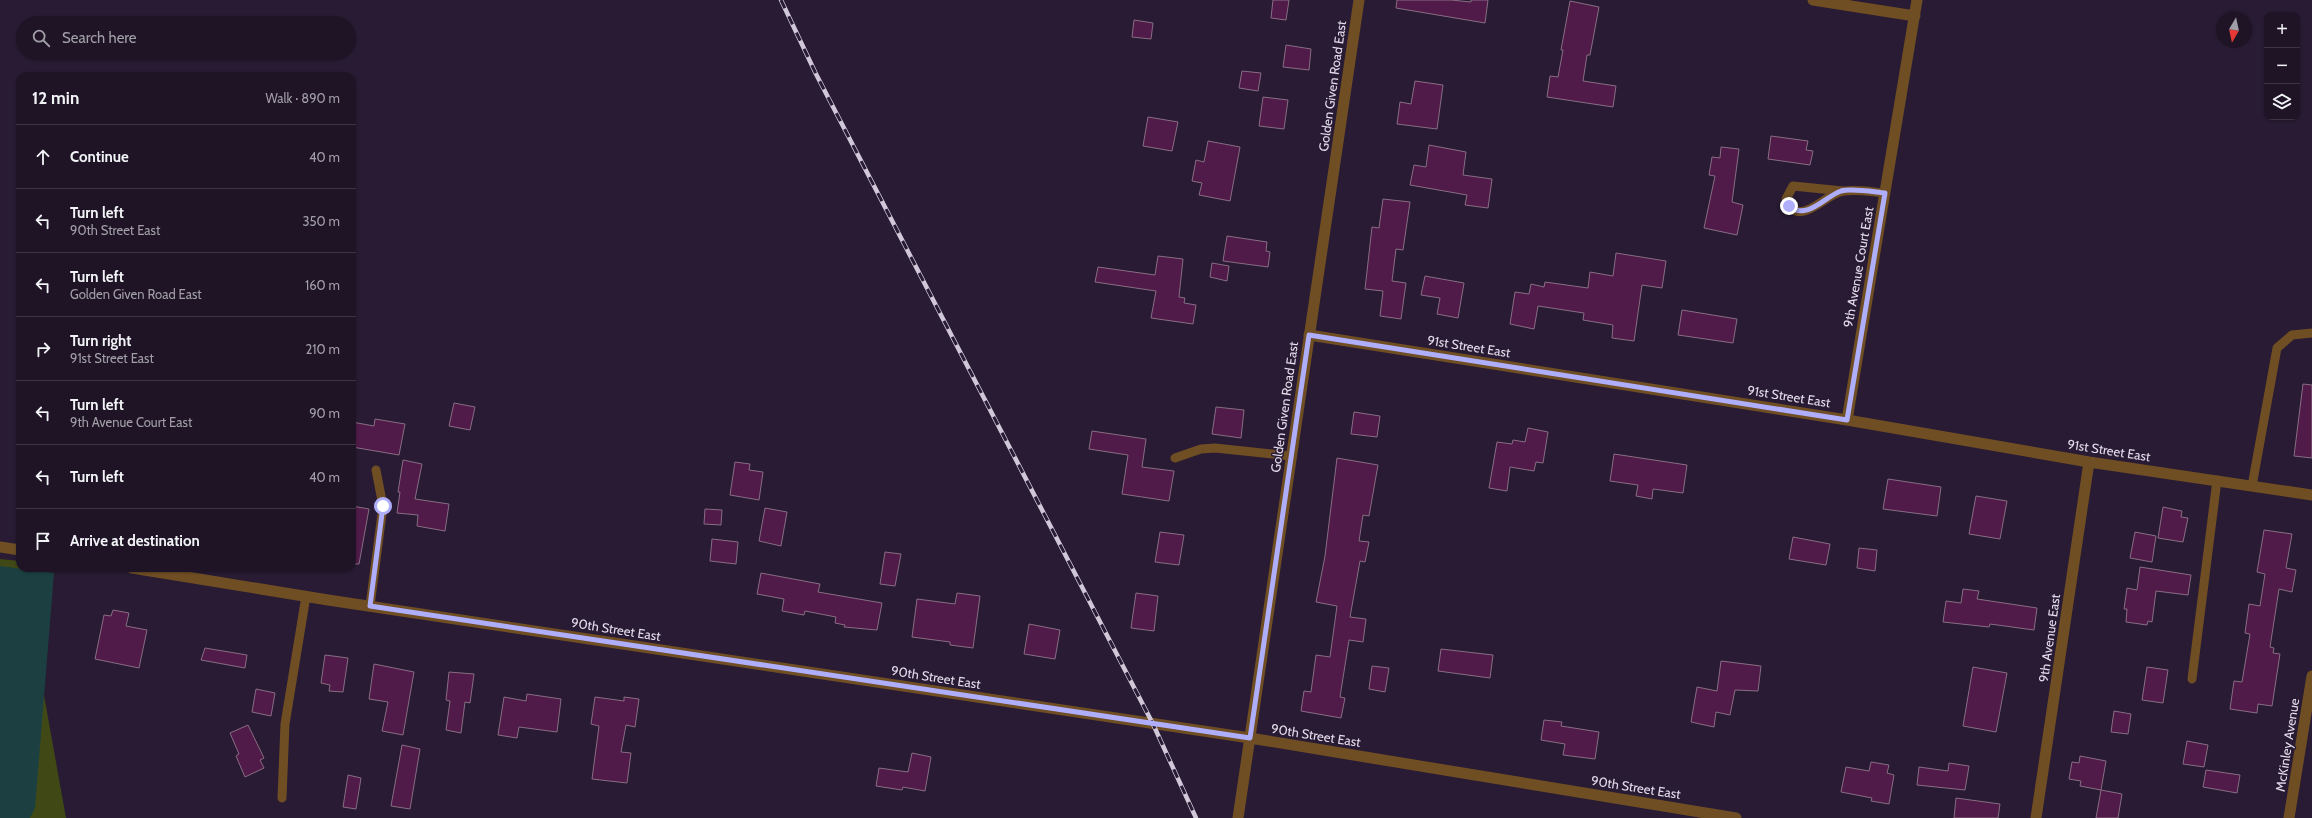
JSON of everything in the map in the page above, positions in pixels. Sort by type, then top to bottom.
[{"type":"street","name":"Golden Given Road East","points":[[1238,818],[1359,0]]},
{"type":"street","points":[[1813,0],[1915,16]]},
{"type":"street","name":"9th Avenue Court East","points":[[1847,420],[1917,0]]},
{"type":"street","name":"91st Street East","points":[[1309,335],[1847,420],[2090,462],[2217,480],[2312,496]]},
{"type":"street","name":"9th Avenue East","points":[[2036,818],[2090,462]]},
{"type":"street","points":[[0,547],[16,549]]},
{"type":"street","name":"90th Street East","points":[[157,572],[370,606],[1250,738],[1736,818]]},
{"type":"street","name":"McKinley Avenue","points":[[2289,818],[2312,676]]},
{"type":"lane","points":[[1842,191],[1804,211],[1795,211],[1789,206],[1786,199],[1793,186],[1842,191],[1885,193]]},
{"type":"lane","points":[[2252,486],[2277,348],[2292,335],[2312,333]]},
{"type":"lane","points":[[1175,458],[1196,450],[1215,448],[1291,456]]},
{"type":"lane","points":[[370,606],[383,506],[376,470]]},
{"type":"lane","points":[[2192,679],[2217,480]]},
{"type":"lane","points":[[282,798],[285,724],[306,596]]},
{"type":"green space","points":[[0,559],[16,561],[16,572],[22,572],[66,818],[0,818]]},
{"type":"shaded area","points":[[0,566],[16,568],[16,572],[54,573],[35,808],[30,818],[0,818]]},
{"type":"building","points":[[1273,0],[1289,0],[1286,20],[1271,18]]},
{"type":"building","points":[[1397,0],[1451,0],[1471,2],[1471,0],[1488,0],[1485,23],[1396,8]]},
{"type":"building","points":[[1570,1],[1599,7],[1590,55],[1587,55],[1583,81],[1616,86],[1613,107],[1547,97],[1550,76],[1558,77],[1563,50],[1561,50]]},
{"type":"building","points":[[1134,20],[1153,23],[1151,39],[1132,37]]},
{"type":"building","points":[[1286,45],[1311,49],[1309,70],[1283,67]]},
{"type":"building","points":[[1242,71],[1261,73],[1258,91],[1239,88]]},
{"type":"building","points":[[1415,81],[1443,85],[1437,129],[1397,124],[1400,102],[1411,104]]},
{"type":"building","points":[[1263,97],[1288,100],[1284,129],[1259,126]]},
{"type":"building","points":[[1148,117],[1178,122],[1172,151],[1143,146]]},
{"type":"building","points":[[1771,136],[1808,141],[1806,150],[1813,151],[1810,165],[1768,159]]},
{"type":"building","points":[[1208,141],[1240,147],[1230,201],[1199,195],[1202,183],[1192,181],[1196,160],[1204,162]]},
{"type":"building","points":[[1429,145],[1466,152],[1463,175],[1492,179],[1488,208],[1465,205],[1467,195],[1410,185],[1414,165],[1426,167]]},
{"type":"building","points":[[1721,147],[1739,149],[1732,202],[1743,205],[1737,235],[1704,228],[1715,176],[1709,175],[1712,157],[1720,158]]},
{"type":"building","points":[[1383,199],[1410,202],[1403,250],[1396,249],[1392,281],[1406,283],[1401,319],[1380,316],[1383,291],[1365,289],[1372,227],[1379,228]]},
{"type":"building","points":[[1227,236],[1267,242],[1266,251],[1270,252],[1268,267],[1223,261]]},
{"type":"building","points":[[1616,253],[1666,261],[1662,288],[1642,285],[1634,341],[1612,338],[1613,325],[1583,320],[1584,313],[1538,306],[1534,329],[1510,324],[1515,292],[1529,294],[1531,284],[1544,287],[1545,282],[1588,288],[1590,272],[1613,276]]},
{"type":"building","points":[[1158,256],[1183,259],[1179,297],[1185,298],[1184,303],[1196,305],[1193,324],[1151,318],[1156,291],[1095,282],[1098,267],[1155,275]]},
{"type":"building","points":[[1212,263],[1229,266],[1227,281],[1210,277]]},
{"type":"building","points":[[1425,276],[1464,283],[1458,318],[1437,314],[1440,298],[1421,295]]},
{"type":"building","points":[[1682,310],[1737,319],[1733,343],[1678,335]]},
{"type":"building","points":[[2303,384],[2312,385],[2312,458],[2294,456]]},
{"type":"building","points":[[454,403],[475,407],[470,430],[449,426]]},
{"type":"building","points":[[1216,407],[1244,410],[1241,438],[1212,434]]},
{"type":"building","points":[[1354,412],[1380,416],[1377,437],[1351,434]]},
{"type":"building","points":[[375,419],[405,424],[399,455],[356,448],[356,423],[374,426]]},
{"type":"building","points":[[1528,428],[1548,432],[1543,463],[1536,462],[1534,471],[1510,467],[1507,491],[1489,488],[1497,442],[1512,444],[1513,440],[1525,442]]},
{"type":"building","points":[[1092,431],[1146,439],[1142,467],[1174,471],[1169,501],[1122,494],[1128,455],[1089,449]]},
{"type":"building","points":[[1614,454],[1687,465],[1683,493],[1653,489],[1652,499],[1636,496],[1638,485],[1610,481]]},
{"type":"building","points":[[1337,458],[1378,465],[1369,516],[1363,515],[1359,541],[1369,542],[1365,562],[1360,561],[1350,617],[1366,619],[1363,642],[1349,640],[1340,697],[1345,698],[1341,718],[1301,711],[1304,691],[1311,692],[1316,655],[1330,657],[1337,606],[1316,602],[1325,556]]},
{"type":"building","points":[[403,460],[422,464],[415,499],[449,504],[445,531],[417,526],[418,515],[397,513],[400,492],[398,492]]},
{"type":"building","points":[[735,462],[750,464],[749,470],[763,472],[759,500],[730,495]]},
{"type":"building","points":[[1888,479],[1941,487],[1937,516],[1883,509]]},
{"type":"building","points":[[1976,496],[2007,501],[2000,539],[1969,534]]},
{"type":"building","points":[[356,507],[369,509],[359,564],[356,564]]},
{"type":"building","points":[[2163,507],[2182,511],[2181,517],[2188,518],[2183,542],[2158,538]]},
{"type":"building","points":[[765,508],[787,512],[781,546],[759,541]]},
{"type":"building","points":[[705,509],[722,510],[721,525],[704,524]]},
{"type":"building","points":[[2264,530],[2292,534],[2286,568],[2296,570],[2292,592],[2279,589],[2270,647],[2274,648],[2273,653],[2280,654],[2272,706],[2258,704],[2257,713],[2230,709],[2234,681],[2242,682],[2250,634],[2245,633],[2249,604],[2260,606],[2265,574],[2257,572]]},
{"type":"building","points":[[1160,532],[1184,535],[1179,565],[1155,562]]},
{"type":"building","points":[[2135,532],[2156,536],[2152,562],[2130,558]]},
{"type":"building","points":[[1793,537],[1830,544],[1826,565],[1789,559]]},
{"type":"building","points":[[712,539],[738,542],[736,564],[710,561]]},
{"type":"building","points":[[1859,548],[1877,550],[1875,571],[1857,568]]},
{"type":"building","points":[[885,552],[901,554],[895,586],[880,584]]},
{"type":"building","points":[[2140,567],[2191,575],[2188,595],[2156,591],[2152,622],[2148,621],[2147,625],[2126,622],[2127,609],[2124,609],[2127,588],[2137,590]]},
{"type":"building","points":[[761,573],[820,584],[818,592],[882,603],[877,630],[844,627],[845,625],[835,623],[836,617],[805,611],[804,615],[782,611],[784,599],[757,594]]},
{"type":"building","points":[[1963,589],[1979,591],[1977,599],[2037,608],[2034,630],[1990,624],[1989,627],[1943,622],[1946,601],[1961,603]]},
{"type":"building","points":[[957,593],[980,596],[973,648],[950,645],[950,642],[912,637],[917,599],[955,604]]},
{"type":"building","points":[[1136,593],[1158,596],[1154,631],[1131,628]]},
{"type":"building","points":[[113,610],[129,613],[126,626],[147,630],[139,668],[95,659],[104,615],[111,616]]},
{"type":"building","points":[[1029,624],[1060,630],[1055,659],[1024,654]]},
{"type":"building","points":[[205,648],[247,655],[245,668],[201,660]]},
{"type":"building","points":[[1441,649],[1493,655],[1490,678],[1438,671]]},
{"type":"building","points":[[325,655],[348,658],[343,692],[329,691],[330,685],[321,683]]},
{"type":"building","points":[[1721,661],[1761,666],[1758,691],[1735,690],[1730,715],[1716,712],[1714,727],[1691,722],[1697,687],[1717,691]]},
{"type":"building","points":[[374,664],[414,672],[403,735],[382,731],[388,702],[369,699]]},
{"type":"building","points":[[1372,666],[1389,668],[1385,692],[1369,689]]},
{"type":"building","points":[[1973,667],[2007,673],[1996,732],[1963,726]]},
{"type":"building","points":[[2147,667],[2168,670],[2163,703],[2142,700]]},
{"type":"building","points":[[449,672],[474,674],[470,703],[465,702],[461,733],[446,730],[450,701],[446,700]]},
{"type":"building","points":[[256,689],[275,693],[271,716],[252,712]]},
{"type":"building","points":[[527,694],[561,699],[557,732],[519,727],[517,738],[498,735],[504,697],[526,701]]},
{"type":"building","points":[[595,697],[624,701],[624,697],[639,699],[635,727],[626,725],[621,752],[631,753],[627,783],[592,779],[599,726],[591,724]]},
{"type":"building","points":[[2114,711],[2131,714],[2128,734],[2111,732]]},
{"type":"building","points":[[1544,720],[1562,722],[1561,726],[1599,732],[1595,759],[1563,755],[1565,744],[1541,740]]},
{"type":"building","points":[[248,725],[264,758],[260,760],[264,768],[245,777],[236,756],[239,754],[230,733]]},
{"type":"building","points":[[2187,741],[2208,745],[2204,767],[2183,764]]},
{"type":"building","points":[[402,745],[420,749],[410,809],[391,806]]},
{"type":"building","points":[[912,753],[931,757],[925,791],[903,787],[902,790],[876,786],[879,768],[908,772]]},
{"type":"building","points":[[2080,756],[2106,761],[2101,790],[2080,786],[2081,781],[2069,779],[2072,762],[2079,763]]},
{"type":"building","points":[[1871,762],[1889,765],[1887,773],[1894,775],[1889,804],[1871,801],[1872,798],[1841,792],[1846,767],[1869,771]]},
{"type":"building","points":[[1949,763],[1969,766],[1965,790],[1917,785],[1919,767],[1948,771]]},
{"type":"building","points":[[2206,770],[2240,775],[2237,793],[2203,787]]},
{"type":"building","points":[[348,775],[361,778],[356,809],[343,807]]},
{"type":"building","points":[[2101,790],[2122,794],[2118,818],[2096,818]]},
{"type":"building","points":[[1956,798],[2000,804],[1998,818],[1954,818]]},
{"type":"railway","points":[[781,0],[816,74],[1153,724],[1196,818]]},
{"type":"route","points":[[383,506],[370,606],[1250,738],[1309,335],[1847,420],[1885,193],[1842,191],[1804,211],[1795,211],[1789,206]]}]
